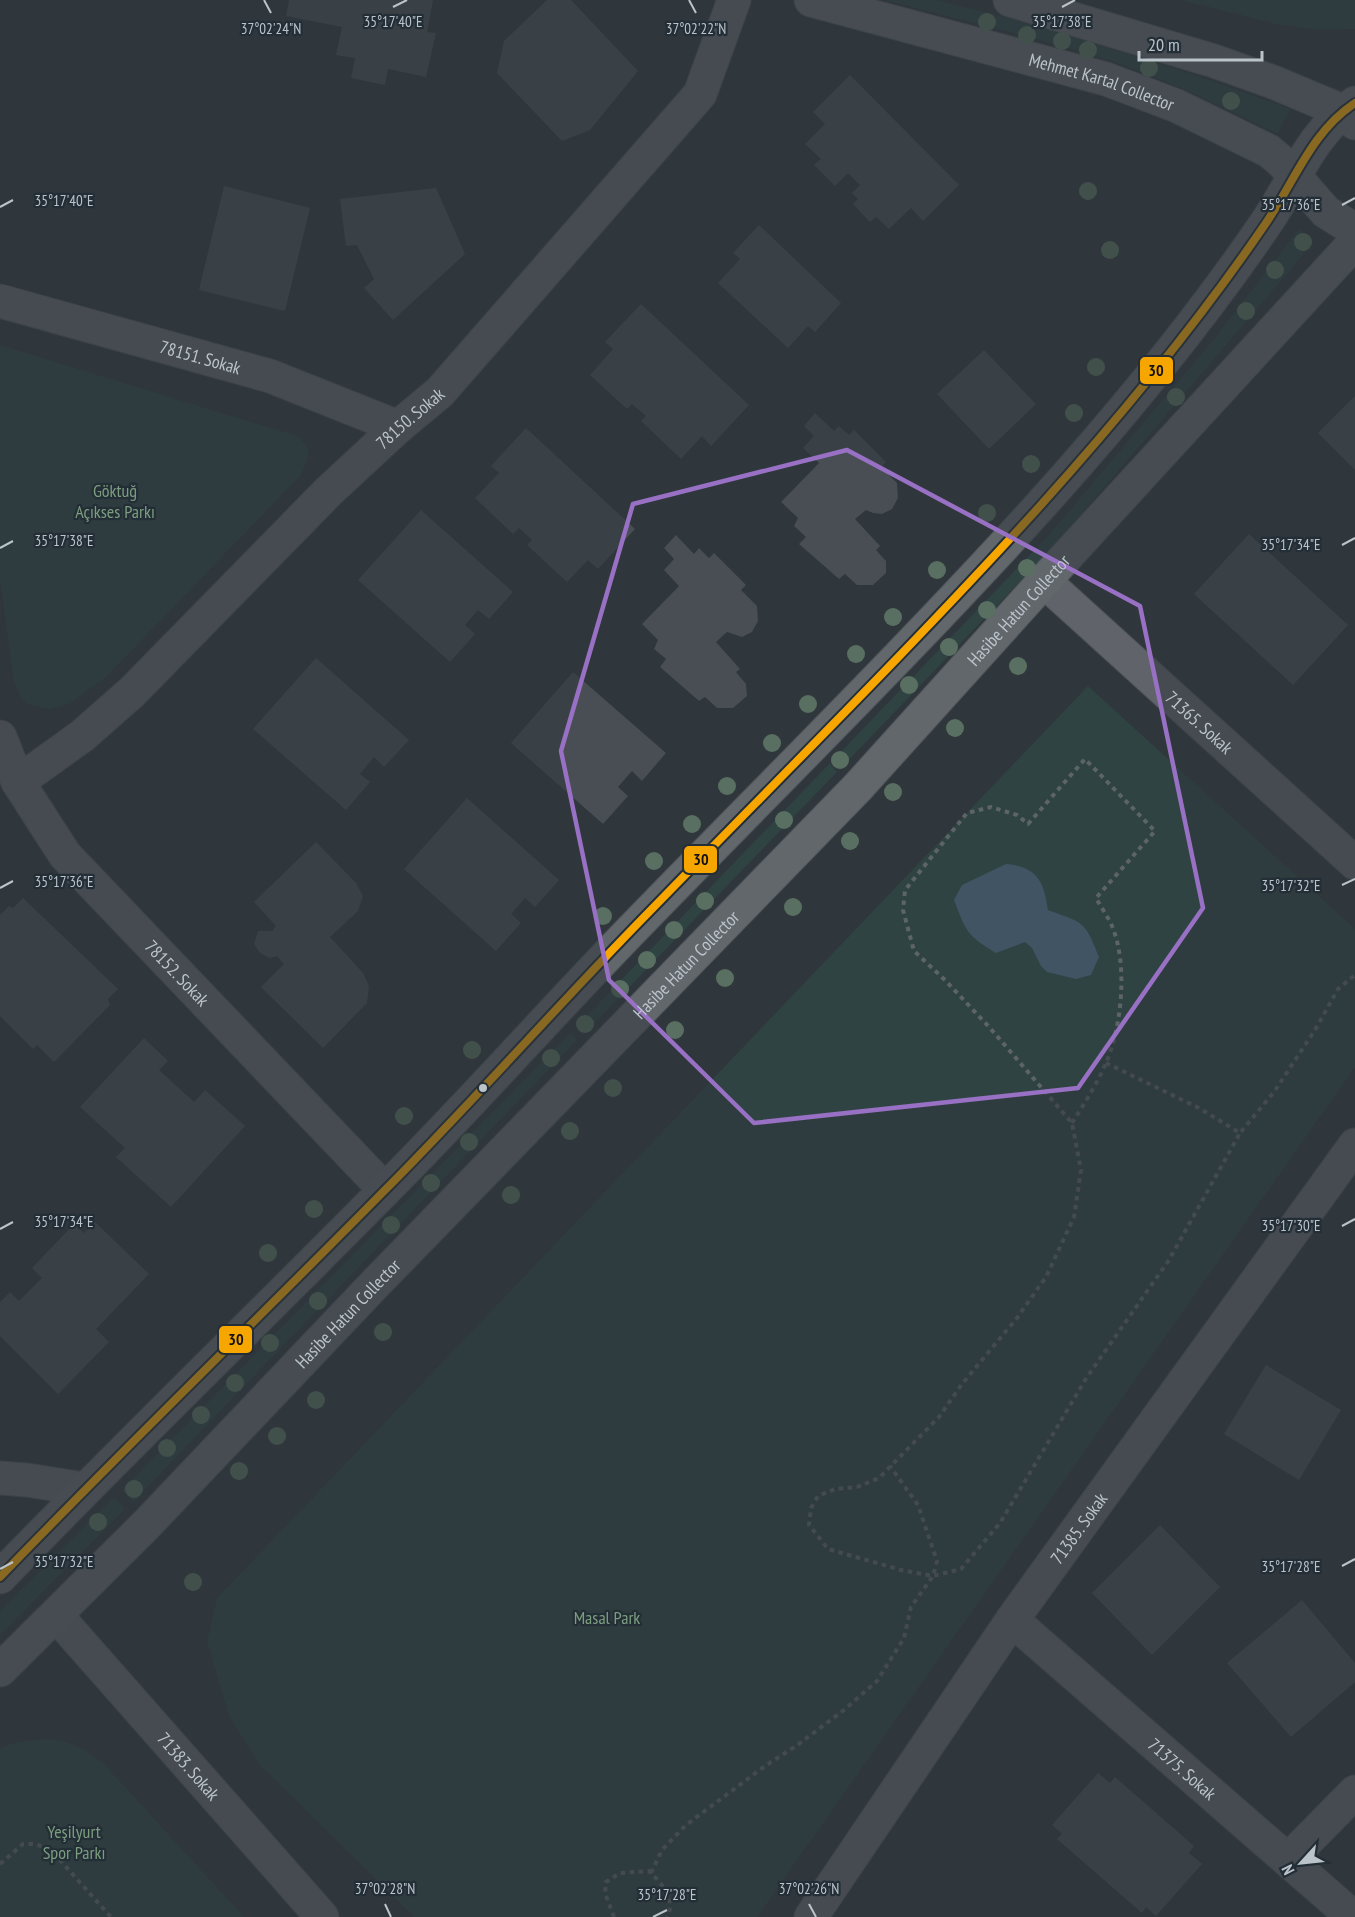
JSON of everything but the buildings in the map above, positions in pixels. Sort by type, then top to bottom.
[{"type":"main road","name":"Mehmet Kartal Collector","points":[[811,0],[1106,79],[1178,106],[1258,144],[1282,162],[1326,212],[1355,230]]},
{"type":"main road","points":[[1010,0],[1214,61],[1351,112]]},
{"type":"main road","points":[[0,1577],[84,1489],[385,1190],[616,946],[815,743],[1004,545],[1154,376],[1266,222],[1316,140],[1351,112]]},
{"type":"main road","name":"Hasibe Hatun Collector","points":[[0,1670],[146,1525],[372,1287],[858,787],[1355,242]]},
{"type":"street","name":"78150. Sokak","points":[[18,782],[82,736],[132,692],[328,492],[398,427],[440,392],[700,94],[734,0]]},
{"type":"street","name":"78151. Sokak","points":[[0,301],[270,375],[398,427]]},
{"type":"street","name":"71365. Sokak","points":[[1044,581],[1355,863]]},
{"type":"street","name":"78152. Sokak","points":[[0,736],[18,782],[65,855],[385,1190]]},
{"type":"street","name":"71385. Sokak","points":[[817,1915],[1012,1620],[1355,1145]]},
{"type":"street","points":[[0,1478],[84,1489]]},
{"type":"street","name":"71383. Sokak","points":[[56,1615],[322,1917]]},
{"type":"street","name":"71375. Sokak","points":[[1012,1620],[1353,1917]]},
{"type":"street","points":[[1289,1859],[1355,1791]]},
{"type":"path","points":[[1072,1124],[1106,1063],[1121,1002],[1121,963],[1113,927],[1096,898],[1155,831],[1085,759],[1028,824],[1017,815],[991,807],[967,813],[905,890],[903,909],[914,951],[982,1020],[1072,1124],[1081,1170],[1074,1217],[1046,1277],[1017,1318],[962,1384],[939,1417],[879,1478],[857,1487],[835,1489],[818,1496],[811,1508],[809,1525],[828,1549],[901,1570],[933,1576],[961,1569],[1000,1523],[1087,1377],[1169,1260],[1240,1133],[1274,1092],[1315,1030],[1338,988],[1355,975]]},
{"type":"path","points":[[1106,1063],[1199,1108],[1240,1133]]},
{"type":"path","points":[[651,1873],[662,1850],[686,1825],[765,1766],[806,1739],[878,1681],[904,1638],[911,1607],[933,1576],[937,1561],[918,1505],[890,1466]]},
{"type":"path","points":[[0,1864],[23,1844],[36,1844],[47,1848],[111,1917]]},
{"type":"path","points":[[614,1917],[605,1893],[606,1882],[620,1873],[635,1871],[649,1871],[661,1883],[669,1896],[670,1912],[667,1917]]},
{"type":"highlighted area","points":[[847,450],[1140,606],[1203,908],[1078,1088],[754,1123],[609,980],[561,751],[633,504]]},
{"type":"green space","points":[[884,0],[935,0],[1039,26],[1207,79],[1290,109],[1278,134],[1184,89],[1112,61],[1037,39]]},
{"type":"green space","points":[[1180,0],[1355,0],[1355,29],[1320,30],[1281,25]]},
{"type":"green space","points":[[1299,229],[1314,242],[1055,545],[843,766],[835,758],[1048,536],[1214,339]]},
{"type":"green space","name":"Göktuğ Açıkses Parkı","points":[[0,345],[297,436],[308,450],[300,476],[107,676],[69,704],[50,709],[29,705],[20,696],[14,682],[0,580]]},
{"type":"green space","name":"Masal Park","points":[[1088,686],[1355,929],[1355,1067],[757,1917],[414,1917],[260,1765],[229,1716],[207,1641],[217,1598]]},
{"type":"green space","points":[[830,763],[837,772],[583,1035],[576,1027]]},
{"type":"green space","points":[[571,1032],[577,1040],[133,1502],[122,1490]]},
{"type":"green space","points":[[114,1497],[125,1509],[0,1635],[0,1611]]},
{"type":"green space","name":"Yeşilyurt Spor Parkı","points":[[28,1740],[63,1741],[76,1746],[103,1763],[244,1917],[0,1917],[0,1749]]},
{"type":"water","points":[[1006,864],[1032,872],[1041,883],[1048,910],[1076,921],[1086,929],[1099,957],[1091,975],[1076,979],[1047,972],[1041,966],[1032,948],[1025,942],[996,953],[968,931],[954,900],[962,885]]},
{"type":"transit line","name":"30","points":[[0,1577],[414,1160],[620,942],[989,562],[1100,438],[1186,333],[1266,223],[1315,143],[1327,128],[1355,103]]}]
